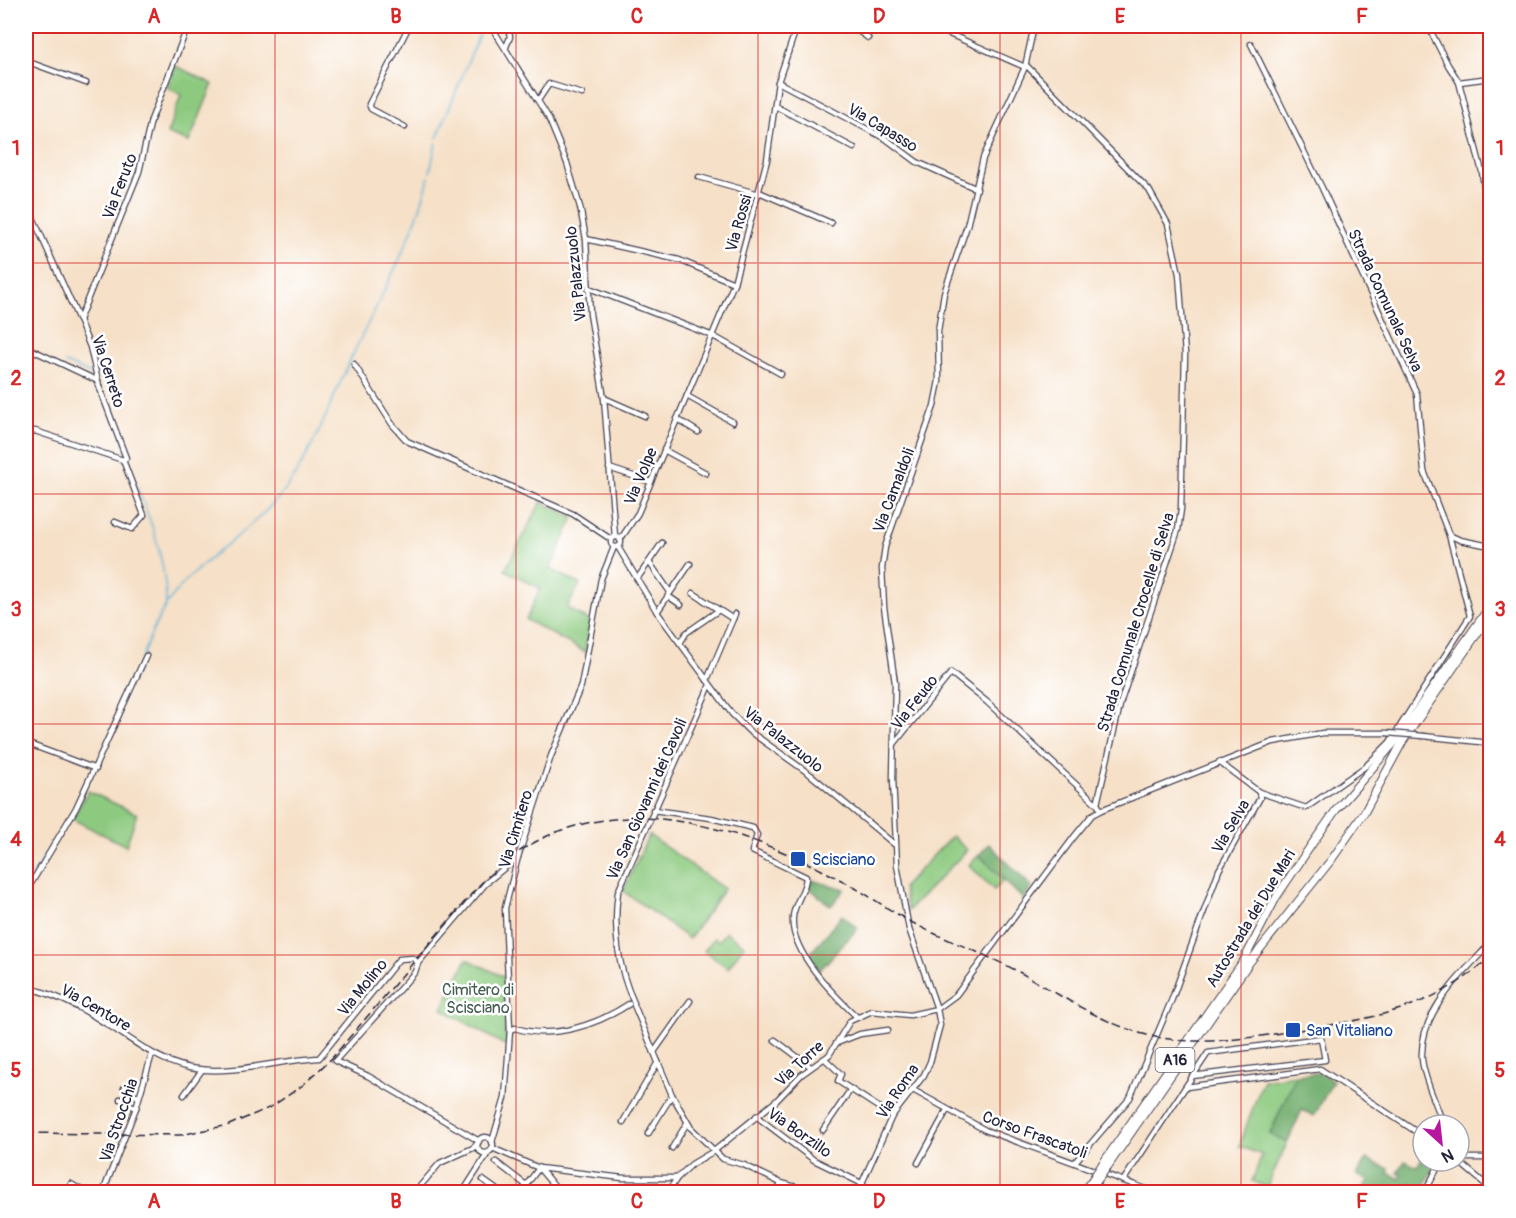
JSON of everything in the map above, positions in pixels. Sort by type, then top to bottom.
[{"type":"highway","name":"Autostrada dei Due Mari","points":[[1106,1168],[1244,960],[1276,896],[1336,810],[1395,742],[1491,606]]},
{"type":"highway","name":"Autostrada dei Due Mari","points":[[1083,1192],[1106,1168],[1249,963],[1314,885],[1356,824],[1403,741],[1491,615]]},
{"type":"highway","name":"Autostrada dei Due Mari","points":[[1089,1192],[1095,1179]]},
{"type":"street","name":"Via Feruto","points":[[79,320],[139,172],[151,120],[188,26]]},
{"type":"street","points":[[405,127],[371,109],[369,104],[409,26]]},
{"type":"street","points":[[506,46],[510,38],[508,26]]},
{"type":"street","name":"Via Rossi","points":[[677,419],[734,283],[759,193],[778,82],[797,26]]},
{"type":"street","points":[[851,26],[868,38]]},
{"type":"street","name":"Via Camaldoli","points":[[938,1009],[909,929],[894,843],[895,683],[882,583],[885,548],[934,406],[939,381],[938,331],[942,303],[977,189],[983,158],[1025,66],[1034,26]]},
{"type":"street","points":[[1428,26],[1459,82],[1482,172],[1491,233]]},
{"type":"street","name":"Via Palazzuolo","points":[[492,27],[539,99],[567,164],[586,239],[589,288],[604,398],[613,538],[616,547],[657,612],[708,682],[749,731],[805,770],[894,843]]},
{"type":"street","points":[[947,33],[1025,66]]},
{"type":"street","name":"Strada Comunale Selva","points":[[1251,44],[1322,188],[1417,394],[1424,471],[1449,536],[1470,616],[1390,742],[1366,766],[1306,808],[1259,792]]},
{"type":"street","points":[[26,61],[86,83]]},
{"type":"street","name":"Strada Comunale Crocelle di Selva","points":[[1025,66],[1149,190],[1168,224],[1179,274],[1186,378],[1181,509],[1148,626],[1122,701],[1097,804]]},
{"type":"street","points":[[1459,82],[1491,78]]},
{"type":"street","name":"Via Capasso","points":[[778,82],[868,129],[917,162],[977,189]]},
{"type":"street","points":[[539,99],[549,84],[582,94]]},
{"type":"street","points":[[775,106],[854,148]]},
{"type":"street","points":[[699,177],[759,193],[831,223]]},
{"type":"street","name":"Via Cerreto","points":[[26,202],[90,347],[98,381],[126,458],[123,460],[144,515],[132,529],[115,522]]},
{"type":"street","points":[[586,239],[679,260],[734,283]]},
{"type":"street","points":[[589,288],[713,336],[781,374]]},
{"type":"street","points":[[26,347],[98,381]]},
{"type":"street","points":[[354,364],[392,424],[407,441],[573,514],[620,540]]},
{"type":"street","points":[[687,396],[733,422]]},
{"type":"street","points":[[604,398],[645,416]]},
{"type":"street","points":[[677,419],[698,432]]},
{"type":"street","name":"Via Volpe","points":[[616,547],[638,513],[677,419]]},
{"type":"street","points":[[26,441],[30,433],[35,431],[123,460]]},
{"type":"street","points":[[664,450],[706,473]]},
{"type":"street","points":[[609,468],[651,482]]},
{"type":"street","points":[[1449,536],[1491,546]]},
{"type":"street","points":[[637,579],[662,543]]},
{"type":"street","name":"Via Cimitero","points":[[492,1145],[495,1128],[503,1109],[510,1033],[505,908],[518,857],[551,756],[581,686],[601,579],[616,547]]},
{"type":"street","points":[[649,562],[669,594],[681,605]]},
{"type":"street","points":[[657,612],[690,564]]},
{"type":"street","points":[[680,643],[686,633],[719,610],[693,593]]},
{"type":"street","name":"Via San Giovanni dei Cavoli","points":[[719,610],[734,617],[618,892],[615,918],[616,940],[630,996],[630,1005],[637,1013],[672,1095],[687,1123],[723,1159],[744,1165],[781,1183],[814,1192]]},
{"type":"street","points":[[26,892],[58,841],[96,769],[146,656]]},
{"type":"street","name":"Via Feudo","points":[[894,744],[951,673],[987,702],[1097,804]]},
{"type":"street","points":[[1491,678],[1491,710]]},
{"type":"street","points":[[653,810],[711,818],[753,828],[757,835],[752,851],[806,877],[794,909],[795,935],[830,991],[857,1017],[872,1011],[910,1015],[938,1009],[956,995],[1074,837],[1092,815],[1101,810],[1261,746],[1304,735],[1354,731],[1491,743]]},
{"type":"street","points":[[26,743],[96,769]]},
{"type":"street","name":"Via Selva","points":[[1075,1162],[1130,1098],[1172,999],[1220,870],[1260,798],[1259,792],[1219,762]]},
{"type":"street","points":[[1097,804],[1101,810]]},
{"type":"street","points":[[418,963],[487,882],[518,857]]},
{"type":"street","points":[[1439,1113],[1422,1060],[1423,1037],[1436,1008],[1491,944]]},
{"type":"street","name":"Via Molino","points":[[152,1054],[172,1063],[202,1070],[319,1058],[399,959],[410,957],[418,963],[415,972],[335,1061],[368,1076],[480,1141]]},
{"type":"street","name":"Via Centore","points":[[26,987],[51,995],[97,1018],[152,1054]]},
{"type":"street","points":[[654,1052],[690,1001]]},
{"type":"street","points":[[510,1033],[521,1030],[569,1031],[630,1005]]},
{"type":"street","name":"Via Roma","points":[[858,1192],[892,1116],[924,1075],[935,1048],[940,1025],[938,1009]]},
{"type":"street","name":"Via Torre","points":[[668,1192],[677,1178],[697,1160],[714,1151],[811,1067],[825,1059],[837,1043],[846,1024],[857,1017]]},
{"type":"street","points":[[509,1018],[521,1030]]},
{"type":"street","points":[[837,1043],[860,1034],[888,1030]]},
{"type":"street","points":[[1123,1181],[1192,1076],[1208,1053],[1322,1038],[1325,1060],[1192,1076]]},
{"type":"street","points":[[775,1040],[811,1067]]},
{"type":"street","name":"Via Strocchia","points":[[103,1192],[136,1108],[152,1054]]},
{"type":"street","points":[[825,1059],[841,1074],[838,1081],[892,1116]]},
{"type":"street","points":[[622,1122],[658,1062]]},
{"type":"street","points":[[1186,1087],[1320,1069],[1411,1128]]},
{"type":"street","points":[[184,1095],[202,1070]]},
{"type":"street","points":[[124,1088],[138,1097]]},
{"type":"street","points":[[822,1130],[851,1089]]},
{"type":"street","name":"Corso Frascatoli","points":[[913,1090],[985,1130],[1093,1168],[1106,1168],[1123,1181],[1154,1192]]},
{"type":"street","points":[[648,1134],[672,1095]]},
{"type":"street","points":[[120,1099],[136,1108]]},
{"type":"street","points":[[918,1163],[947,1110]]},
{"type":"street","name":"Via Borzillo","points":[[756,1116],[814,1160],[863,1184]]},
{"type":"street","points":[[672,1148],[687,1123]]},
{"type":"street","points":[[415,1192],[440,1163],[473,1148],[495,1128]]},
{"type":"street","points":[[480,1141],[539,1168],[623,1178],[677,1178]]},
{"type":"street","points":[[480,1141],[479,1150],[482,1162]]},
{"type":"street","points":[[463,1192],[492,1145]]},
{"type":"street","points":[[461,1152],[479,1150],[488,1153]]},
{"type":"street","points":[[1471,1159],[1491,1158]]},
{"type":"street","points":[[496,1162],[526,1185]]},
{"type":"street","points":[[521,1192],[539,1168]]},
{"type":"street","points":[[539,1168],[559,1192]]},
{"type":"street","points":[[1471,1170],[1491,1188]]},
{"type":"street","points":[[1425,1192],[1435,1173]]},
{"type":"street","points":[[483,1180],[500,1192]]},
{"type":"street","points":[[778,1192],[781,1183]]},
{"type":"street","points":[[71,1184],[85,1192]]},
{"type":"green space","points":[[176,66],[213,84],[189,142],[167,134],[181,95],[167,87]]},
{"type":"green space","points":[[541,502],[574,517],[550,569],[580,584],[567,608],[590,621],[585,652],[526,620],[540,588],[505,570]]},
{"type":"green space","points":[[88,791],[137,814],[126,846],[72,819]]},
{"type":"green space","points":[[649,835],[724,889],[689,939],[623,891]]},
{"type":"green space","points":[[952,836],[967,850],[908,911],[903,887]]},
{"type":"green space","points":[[989,844],[1032,887],[1023,899],[979,855]]},
{"type":"green space","points":[[979,855],[1004,880],[994,890],[969,865]]},
{"type":"green space","points":[[811,880],[845,889],[831,906],[808,887]]},
{"type":"green space","points":[[842,915],[858,928],[819,971],[809,955]]},
{"type":"green space","points":[[726,932],[744,945],[728,968],[704,951],[714,938],[718,941]]},
{"type":"green space","name":"Cimitero di Scisciano","points":[[467,959],[504,977],[506,1046],[442,1009]]},
{"type":"green space","points":[[1319,1073],[1333,1081],[1314,1116],[1302,1110],[1287,1143],[1270,1134],[1296,1075]]},
{"type":"green space","points":[[1296,1075],[1270,1134],[1287,1143],[1267,1187],[1252,1181],[1262,1155],[1239,1146],[1263,1080]]},
{"type":"green space","points":[[1366,1159],[1389,1169],[1388,1173],[1400,1179],[1402,1175],[1398,1173],[1405,1161],[1411,1164],[1411,1173],[1431,1173],[1420,1192],[1362,1191],[1368,1180],[1357,1175]]},
{"type":"waterway","points":[[437,138],[479,35]]},
{"type":"waterway","points":[[430,172],[436,143]]},
{"type":"waterway","points":[[133,680],[156,622],[178,589],[271,506],[306,458],[406,243],[423,200],[429,177]]},
{"type":"waterway","points":[[65,363],[91,374]]},
{"type":"waterway","points":[[126,462],[154,532],[163,569],[166,606]]},
{"type":"waterway","points":[[26,886],[47,853]]},
{"type":"railway","points":[[26,1133],[180,1135],[229,1125],[271,1107],[303,1085],[332,1058],[474,891],[514,855],[558,832],[604,820],[651,818],[699,825],[748,839],[795,857],[859,890],[913,923],[1006,965],[1110,1022],[1126,1029],[1166,1039],[1211,1041],[1256,1037],[1392,1012],[1413,1005],[1453,985],[1490,957]]},
{"type":"place","name":"Scisciano","points":[[798,859]]},
{"type":"place","name":"San Vitaliano","points":[[1293,1030]]}]
